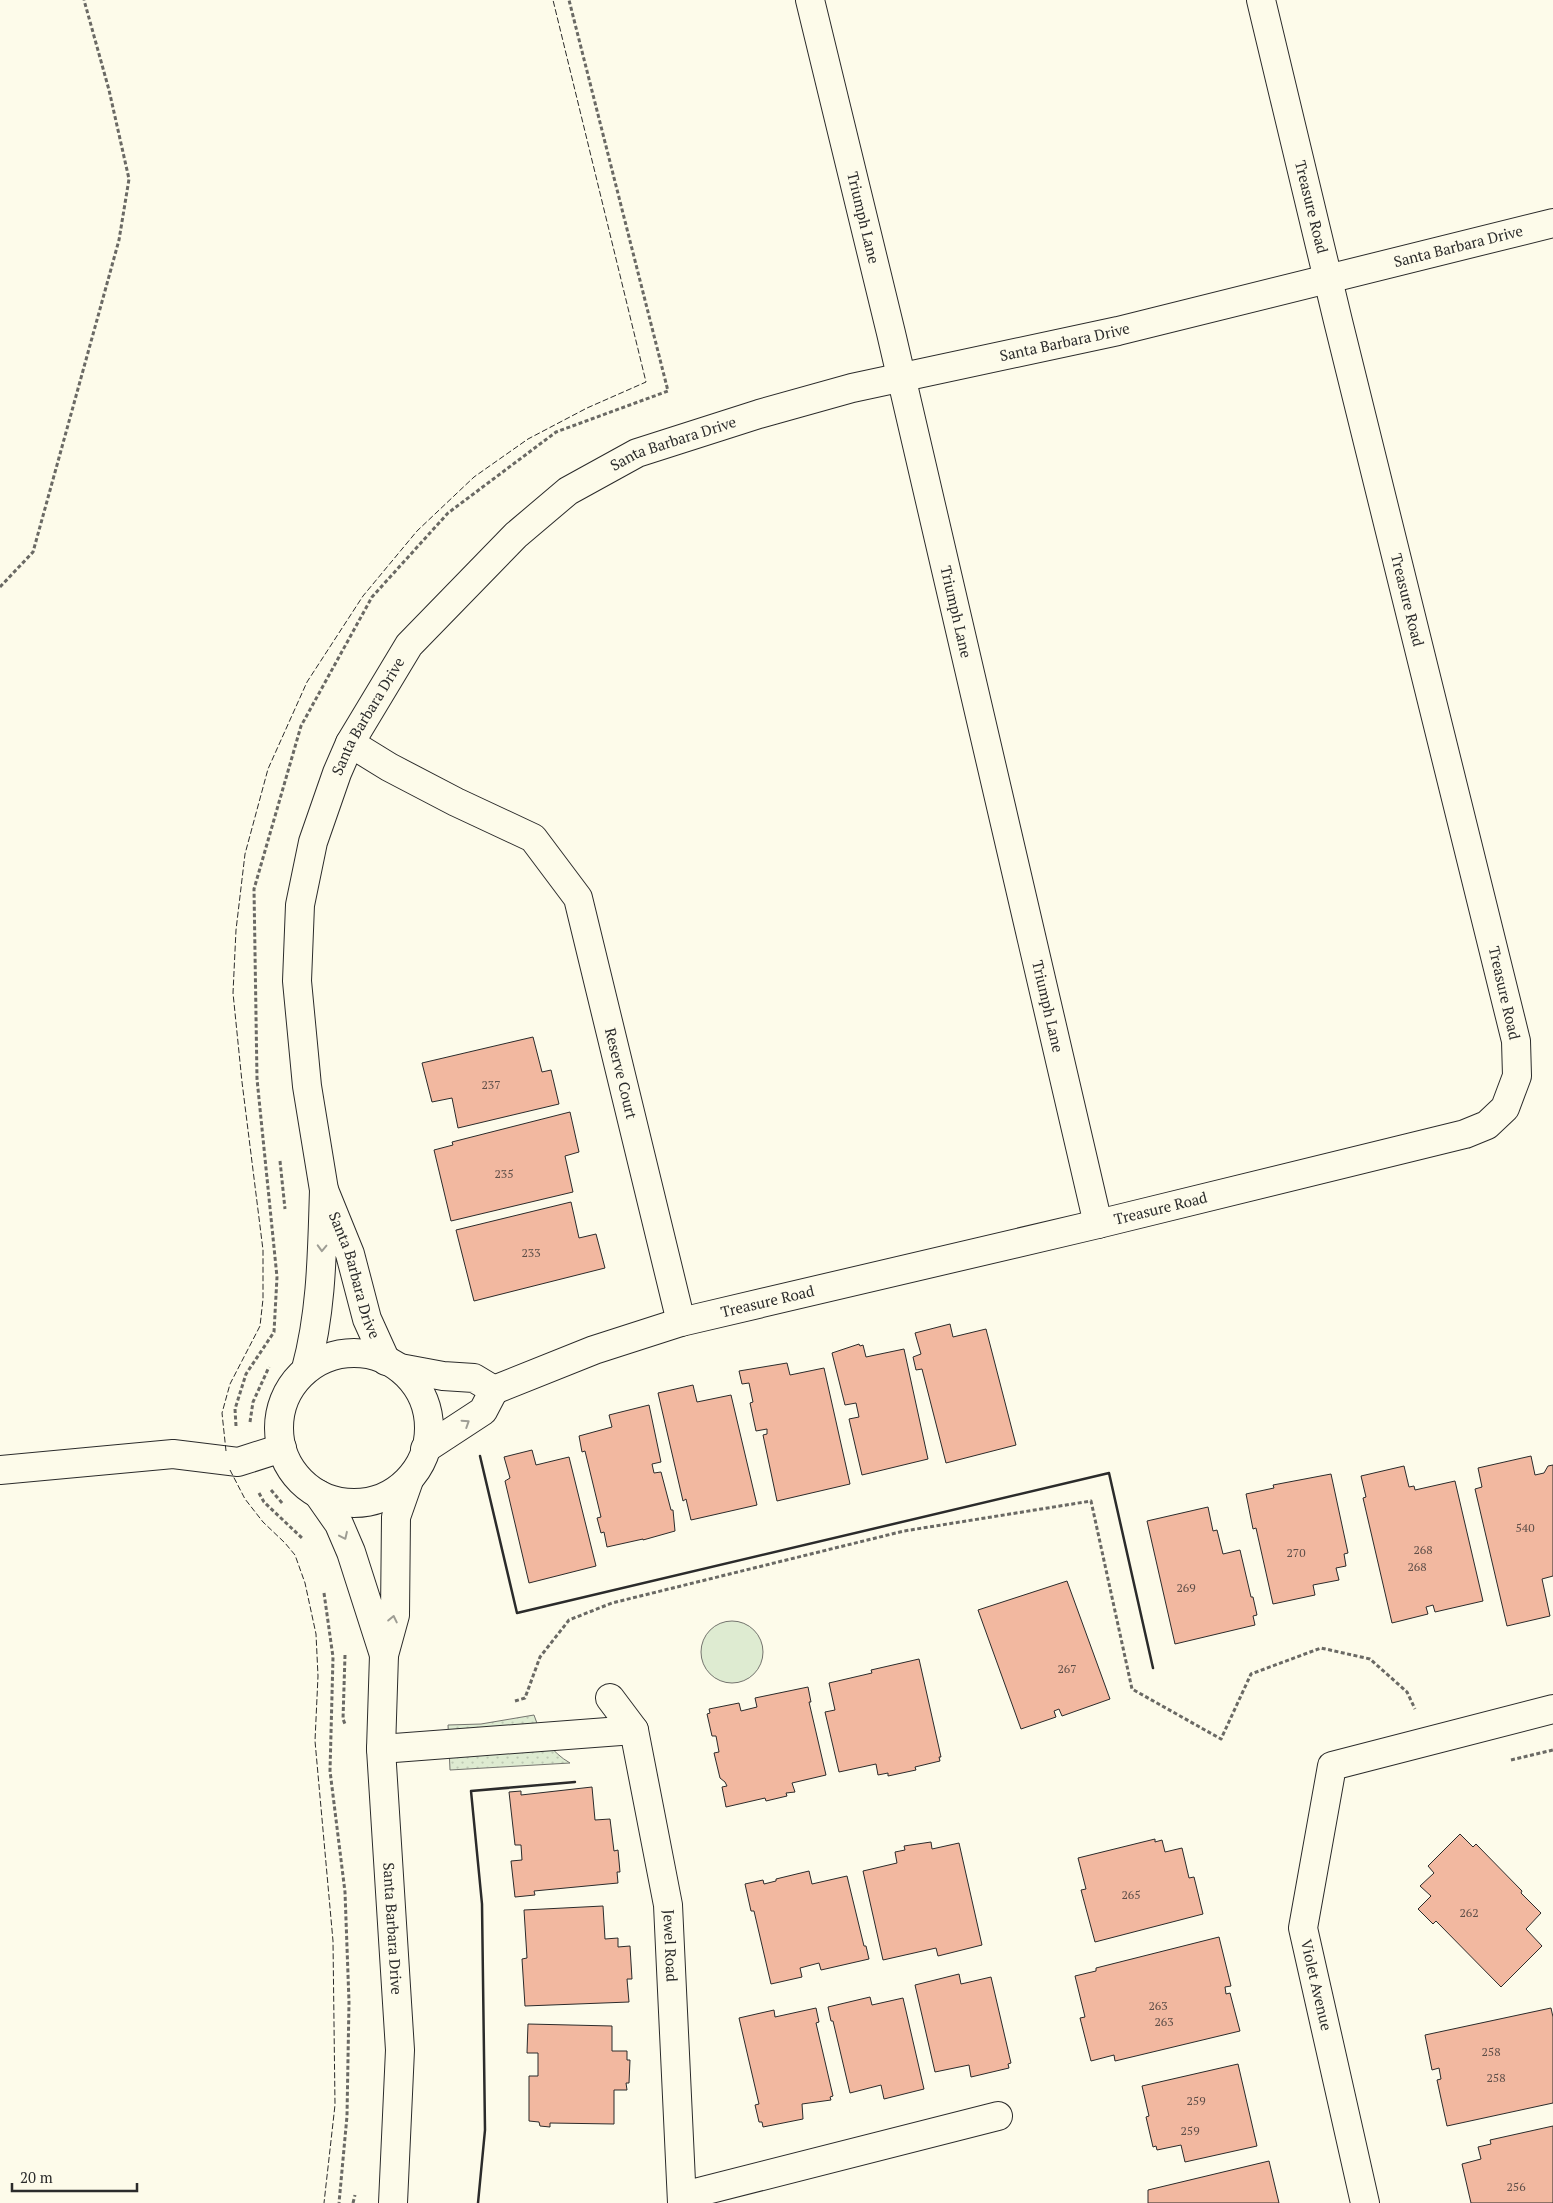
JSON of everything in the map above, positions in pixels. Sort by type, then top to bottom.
[{"type":"street","name":"Triumph Lane","points":[[810,0],[1098,1224]]},
{"type":"street","name":"Treasure Road","points":[[494,1390],[594,1350],[681,1322],[1098,1224],[1465,1134],[1486,1125],[1505,1108],[1517,1076],[1516,1041],[1261,0]]},
{"type":"street","name":"Santa Barbara Drive","points":[[306,1368],[316,1334],[321,1275],[324,1190],[307,1086],[297,981],[300,905],[313,842],[337,772],[350,743],[409,645],[516,535],[568,491],[637,453],[759,414],[852,388],[1118,331],[1553,223]]},
{"type":"street","name":"Reserve Court","points":[[350,743],[389,767],[456,802],[533,838],[578,898],[681,1322]]},
{"type":"street","name":"Santa Barbara Drive","points":[[324,1190],[350,1254],[367,1318],[393,1365]]},
{"type":"street","points":[[354,1352],[378,1357],[393,1365],[417,1387],[427,1411],[428,1436],[422,1459],[409,1480],[390,1494],[366,1503],[342,1502],[318,1494],[299,1480],[285,1460],[278,1436],[280,1410],[290,1387],[306,1368],[328,1356],[354,1352]]},
{"type":"street","points":[[393,1365],[443,1376],[474,1378],[494,1390],[484,1412],[424,1449]]},
{"type":"street","points":[[0,1470],[173,1454],[238,1462],[282,1448]]},
{"type":"street","name":"Santa Barbara Drive","points":[[393,2203],[400,2050],[381,1749],[384,1655],[395,1615],[396,1517],[409,1480]]},
{"type":"street","name":"Santa Barbara Drive","points":[[318,1494],[339,1524],[352,1552],[384,1655]]},
{"type":"street","name":"Jewel Road","points":[[610,1698],[634,1730],[668,1905],[682,2199]]},
{"type":"street","points":[[1427,1741],[1553,1709]]},
{"type":"street","points":[[381,1749],[634,1730]]},
{"type":"street","name":"Violet Avenue","points":[[1365,2203],[1303,1928],[1332,1766],[1427,1741]]},
{"type":"street","points":[[682,2199],[998,2116]]},
{"type":"path","points":[[0,587],[33,552],[119,240],[129,180],[109,90],[84,0]]},
{"type":"path","points":[[569,0],[668,391]]},
{"type":"path","points":[[238,1462],[264,1502],[308,1544]]},
{"type":"path","points":[[508,1704],[525,1698],[540,1657],[569,1620],[612,1603],[904,1531],[1091,1501],[1132,1689],[1221,1739],[1250,1674],[1321,1648],[1370,1659],[1400,1685],[1407,1692],[1422,1723],[1427,1741]]},
{"type":"path","points":[[323,1590],[333,1657],[330,1771],[345,1892],[348,1992],[347,2116],[338,2203]]},
{"type":"green space","points":[[732,1621],[744,1623],[754,1630],[761,1640],[763,1652],[761,1664],[754,1674],[744,1681],[732,1683],[720,1681],[710,1674],[703,1664],[701,1652],[703,1640],[710,1630],[720,1623]]},
{"type":"green space","points":[[534,1715],[540,1730],[552,1749],[570,1763],[450,1770],[448,1725],[481,1724]]},
{"type":"building","points":[[533,1037],[542,1072],[551,1070],[559,1104],[458,1128],[452,1098],[432,1102],[422,1063]]},
{"type":"building","points":[[570,1112],[579,1152],[565,1156],[573,1192],[451,1221],[434,1150],[453,1145],[452,1142]]},
{"type":"building","points":[[571,1202],[579,1238],[596,1234],[605,1268],[474,1301],[456,1230]]},
{"type":"building","points":[[950,1324],[953,1337],[986,1329],[1016,1445],[946,1463],[922,1369],[916,1370],[913,1357],[921,1354],[915,1333]]},
{"type":"building","points":[[859,1344],[860,1346],[863,1345],[866,1357],[904,1349],[928,1459],[862,1475],[849,1419],[859,1417],[856,1403],[845,1405],[832,1353]]},
{"type":"building","points":[[787,1363],[790,1375],[824,1368],[850,1484],[777,1501],[763,1435],[767,1434],[767,1429],[756,1431],[750,1403],[753,1402],[749,1383],[742,1384],[739,1371]]},
{"type":"building","points":[[693,1385],[697,1402],[731,1395],[757,1505],[691,1520],[686,1499],[683,1501],[658,1393]]},
{"type":"building","points":[[649,1405],[661,1462],[652,1464],[654,1473],[661,1472],[671,1510],[673,1510],[675,1531],[607,1547],[604,1532],[601,1533],[597,1518],[601,1517],[585,1451],[582,1452],[579,1436],[612,1427],[609,1415]]},
{"type":"building","points":[[532,1450],[536,1465],[569,1457],[596,1566],[529,1583],[505,1481],[510,1478],[504,1457]]},
{"type":"building","points":[[1531,1456],[1535,1475],[1544,1473],[1548,1466],[1553,1465],[1553,1576],[1542,1579],[1550,1616],[1507,1626],[1475,1489],[1482,1487],[1478,1468]]},
{"type":"building","points":[[1404,1466],[1409,1487],[1414,1486],[1415,1490],[1455,1481],[1483,1601],[1435,1612],[1433,1605],[1426,1607],[1428,1614],[1392,1623],[1363,1498],[1366,1497],[1361,1476]]},
{"type":"building","points":[[1331,1474],[1348,1553],[1344,1554],[1346,1566],[1336,1568],[1339,1580],[1313,1585],[1315,1595],[1273,1604],[1256,1528],[1253,1529],[1246,1494],[1274,1488],[1273,1485]]},
{"type":"building","points":[[1208,1507],[1213,1531],[1217,1530],[1223,1554],[1240,1550],[1257,1615],[1253,1616],[1255,1625],[1175,1644],[1147,1521]]},
{"type":"building","points":[[1067,1581],[1110,1699],[1062,1716],[1059,1709],[1054,1711],[1056,1717],[1021,1729],[978,1610]]},
{"type":"building","points":[[919,1659],[941,1757],[939,1757],[940,1761],[915,1767],[916,1770],[888,1776],[888,1773],[878,1775],[876,1764],[839,1772],[825,1712],[835,1710],[829,1683],[872,1673],[871,1670]]},
{"type":"building","points":[[808,1687],[811,1702],[809,1702],[826,1775],[792,1783],[795,1792],[786,1793],[787,1796],[766,1801],[765,1798],[726,1807],[722,1787],[727,1786],[720,1778],[714,1753],[719,1752],[716,1736],[712,1736],[707,1714],[710,1713],[709,1709],[739,1703],[741,1711],[757,1707],[755,1698]]},
{"type":"building","points":[[592,1787],[595,1820],[610,1819],[614,1851],[618,1850],[620,1872],[617,1872],[618,1883],[534,1891],[535,1895],[515,1897],[511,1861],[522,1860],[521,1845],[515,1845],[509,1792],[521,1791],[521,1795]]},
{"type":"building","points":[[1460,1834],[1473,1847],[1476,1844],[1541,1913],[1526,1929],[1542,1946],[1501,1987],[1436,1921],[1433,1924],[1418,1909],[1431,1896],[1420,1886],[1434,1873],[1428,1866]]},
{"type":"building","points":[[1155,1839],[1155,1842],[1162,1840],[1165,1852],[1182,1848],[1189,1878],[1194,1877],[1203,1914],[1095,1942],[1081,1890],[1086,1889],[1078,1858]]},
{"type":"building","points":[[931,1842],[932,1849],[959,1843],[982,1945],[938,1956],[936,1948],[883,1960],[863,1871],[897,1863],[895,1852],[905,1850],[904,1846]]},
{"type":"building","points":[[809,1871],[812,1884],[847,1876],[864,1946],[866,1946],[869,1959],[821,1970],[819,1963],[800,1968],[802,1977],[771,1984],[754,1911],[751,1911],[745,1884],[763,1880],[764,1884]]},
{"type":"building","points":[[603,1906],[605,1939],[618,1938],[618,1947],[630,1946],[632,1979],[627,1979],[629,2002],[525,2006],[522,1959],[527,1958],[524,1910]]},
{"type":"building","points":[[1219,1937],[1231,1986],[1225,1987],[1226,1994],[1230,1993],[1240,2031],[1115,2061],[1114,2055],[1091,2061],[1080,2018],[1085,2017],[1075,1976],[1096,1971],[1096,1968]]},
{"type":"building","points":[[959,1974],[961,1984],[991,1977],[1011,2063],[1008,2064],[1009,2068],[971,2077],[969,2065],[935,2072],[915,1985]]},
{"type":"building","points":[[870,1997],[872,2005],[903,1998],[924,2089],[884,2099],[881,2085],[850,2093],[828,2007]]},
{"type":"building","points":[[816,2008],[819,2022],[816,2023],[833,2096],[830,2097],[831,2100],[802,2104],[803,2119],[763,2127],[762,2122],[759,2122],[755,2105],[759,2104],[739,2018],[774,2010],[775,2017]]},
{"type":"building","points":[[1551,2008],[1553,2017],[1553,2103],[1447,2126],[1437,2080],[1441,2079],[1439,2068],[1432,2070],[1425,2035]]},
{"type":"building","points":[[528,2024],[612,2026],[612,2051],[627,2051],[627,2060],[630,2060],[629,2083],[626,2083],[627,2090],[614,2090],[614,2124],[550,2123],[550,2127],[540,2126],[539,2122],[529,2121],[529,2076],[538,2076],[538,2053],[527,2053]]},
{"type":"building","points":[[1238,2064],[1257,2146],[1185,2162],[1181,2145],[1157,2150],[1156,2146],[1153,2147],[1146,2117],[1149,2116],[1142,2086]]},
{"type":"building","points":[[1553,2126],[1553,2203],[1471,2203],[1462,2164],[1481,2159],[1478,2147],[1491,2144],[1490,2140]]},
{"type":"building","points":[[1269,2161],[1279,2203],[1148,2203],[1148,2190]]},
{"type":"fence","points":[[226,1451],[222,1413],[230,1384],[260,1326],[263,1299],[263,1250],[233,993],[236,930],[245,854],[268,769],[307,682],[363,596],[417,531],[474,477],[528,439],[587,408],[646,382],[553,0]]},
{"type":"fence","points":[[230,1470],[245,1499],[263,1522],[295,1555],[305,1583],[316,1634],[318,1676],[315,1741],[333,1941],[335,2105],[324,2203]]},
{"type":"wall","points":[[480,1456],[517,1613],[1109,1473],[1153,1668]]},
{"type":"wall","points":[[478,2203],[485,2130],[482,1904],[471,1791],[575,1782]]}]
